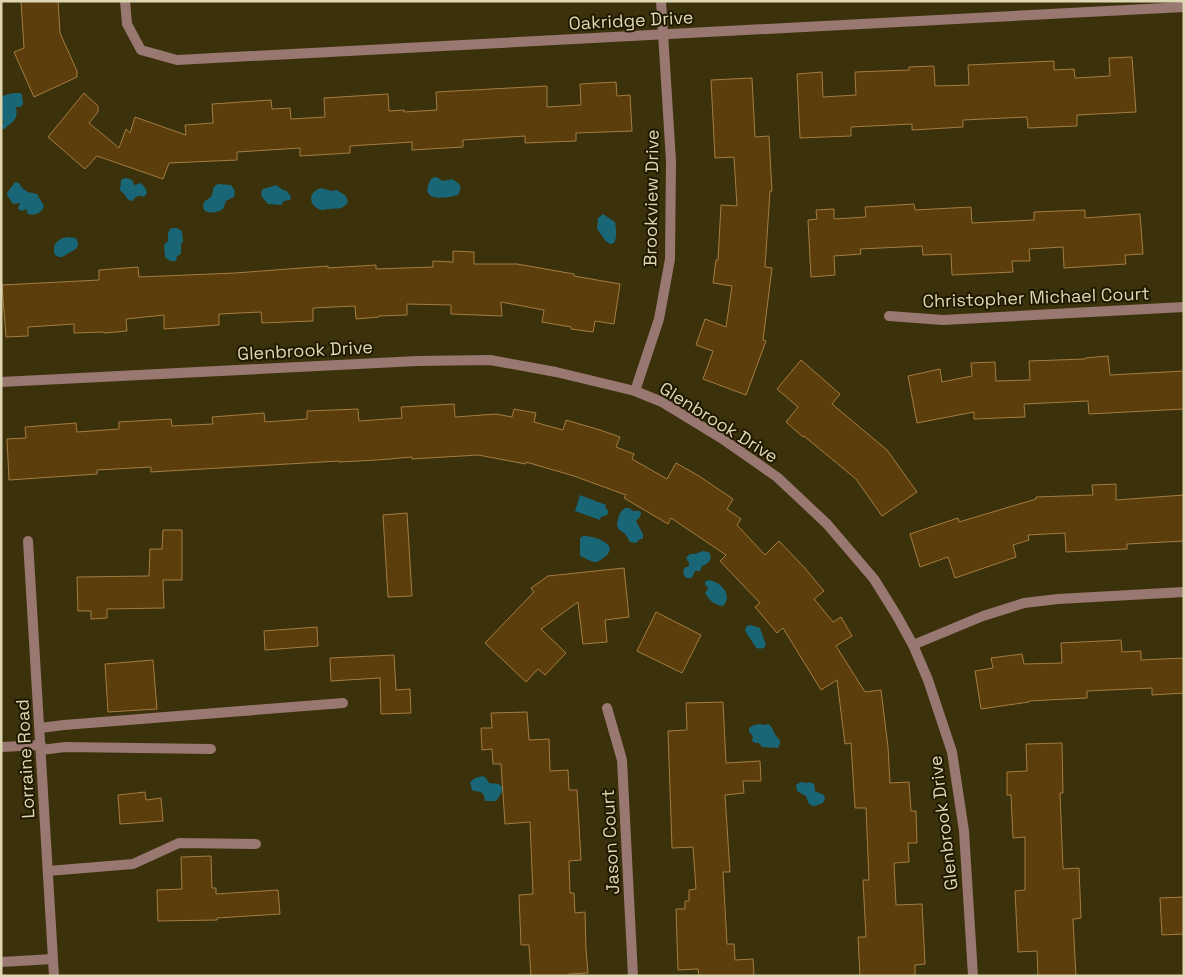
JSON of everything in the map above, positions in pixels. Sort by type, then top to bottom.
[{"type":"street","name":"Oakridge Drive","points":[[126,1],[127,24],[141,50],[178,60],[1184,7]]},
{"type":"street","name":"Brookview Drive","points":[[634,391],[659,319],[670,260],[671,161],[661,1]]},
{"type":"street","name":"Christopher Michael Court","points":[[889,316],[943,320],[1184,306]]},
{"type":"street","name":"Glenbrook Drive","points":[[1,382],[417,361],[490,360],[556,372],[634,391],[662,402],[721,438],[777,477],[827,524],[874,579],[913,645],[928,680],[952,752],[964,830],[973,976]]},
{"type":"street","name":"Lorraine Road","points":[[28,541],[54,976]]},
{"type":"street","points":[[913,645],[983,616],[1024,603],[1058,599],[1184,592]]},
{"type":"street","points":[[40,728],[343,703]]},
{"type":"street","name":"Jason Court","points":[[607,708],[622,760],[634,976]]},
{"type":"street","points":[[1,747],[212,749]]},
{"type":"street","points":[[48,871],[133,864],[179,843],[256,844]]},
{"type":"street","points":[[1,962],[53,960]]},
{"type":"water","points":[[14,93],[22,94],[23,104],[21,107],[16,107],[17,113],[14,121],[1,130],[1,124],[4,122],[1,118],[1,98]]},
{"type":"water","points":[[435,177],[443,181],[452,179],[457,182],[460,186],[458,195],[440,198],[430,195],[428,186],[431,179]]},
{"type":"water","points":[[125,178],[133,181],[135,185],[141,183],[147,193],[144,197],[138,196],[132,201],[128,200],[120,190],[121,180]]},
{"type":"water","points":[[15,182],[19,183],[28,192],[37,194],[44,206],[40,212],[33,215],[28,214],[26,209],[23,211],[19,210],[20,203],[13,204],[7,193]]},
{"type":"water","points":[[218,184],[231,185],[235,191],[234,197],[226,201],[221,210],[206,211],[203,204],[211,197],[214,188]]},
{"type":"water","points":[[276,185],[287,191],[291,197],[290,200],[284,201],[281,205],[268,204],[262,197],[261,192],[263,189]]},
{"type":"water","points":[[321,188],[332,191],[337,190],[346,196],[348,202],[340,208],[323,210],[316,208],[311,198],[314,192]]},
{"type":"water","points":[[603,214],[615,222],[616,237],[615,241],[611,244],[606,241],[597,229],[598,218]]},
{"type":"water","points":[[172,228],[182,231],[181,254],[177,256],[176,261],[170,261],[165,257],[164,245],[168,241],[168,235]]},
{"type":"water","points":[[68,237],[76,238],[77,248],[62,257],[55,255],[54,248],[56,243]]},
{"type":"water","points":[[580,495],[606,505],[605,507],[609,512],[601,517],[600,520],[575,511]]},
{"type":"water","points":[[625,508],[640,511],[641,513],[636,521],[643,534],[643,539],[636,543],[630,542],[626,535],[617,527],[619,515]]},
{"type":"water","points":[[589,536],[606,543],[610,550],[608,554],[598,562],[580,556],[580,538]]},
{"type":"water","points":[[703,551],[709,552],[710,561],[702,566],[700,571],[695,571],[692,578],[686,578],[684,568],[689,566],[689,563],[686,558],[690,554]]},
{"type":"water","points":[[708,580],[717,583],[724,589],[727,597],[723,606],[712,602],[705,593],[708,589],[705,582]]},
{"type":"water","points":[[751,625],[760,628],[766,645],[764,648],[759,649],[756,647],[747,633],[745,629]]},
{"type":"water","points":[[760,724],[768,724],[772,727],[780,741],[778,748],[762,747],[759,743],[752,741],[753,736],[749,732],[749,728]]},
{"type":"water","points":[[483,776],[489,783],[501,785],[502,792],[496,801],[485,801],[482,793],[472,790],[470,782],[475,778]]},
{"type":"water","points":[[801,782],[814,784],[815,791],[822,794],[825,798],[823,803],[815,806],[810,804],[806,796],[797,791],[796,785]]},
{"type":"building","points":[[21,1],[58,1],[60,33],[77,71],[77,77],[34,97],[14,52],[24,48]]},
{"type":"building","points":[[1132,57],[1136,112],[1077,115],[1077,126],[1028,128],[1027,117],[963,120],[963,127],[912,130],[912,124],[851,127],[851,136],[800,138],[797,74],[822,72],[823,97],[856,95],[855,72],[909,70],[909,67],[934,66],[935,86],[969,85],[968,65],[1054,61],[1054,70],[1074,69],[1075,78],[1110,76],[1109,58]]},
{"type":"building","points":[[752,78],[755,137],[769,136],[772,191],[770,191],[765,267],[772,268],[763,340],[766,341],[746,395],[703,379],[713,351],[696,345],[705,319],[726,327],[732,286],[713,283],[716,260],[718,260],[721,205],[737,206],[734,157],[715,158],[711,80]]},
{"type":"building","points":[[616,82],[617,96],[630,95],[632,131],[576,133],[576,141],[525,143],[525,136],[463,140],[463,147],[412,150],[412,142],[350,146],[350,153],[300,156],[300,148],[237,152],[237,160],[169,163],[163,179],[97,156],[85,169],[48,137],[84,93],[98,106],[98,112],[89,123],[119,148],[126,129],[130,133],[135,117],[186,135],[185,125],[213,123],[212,104],[271,100],[272,109],[290,108],[291,119],[325,117],[324,98],[388,94],[389,111],[404,110],[404,112],[437,110],[436,92],[547,86],[547,107],[581,105],[580,84]]},
{"type":"building","points":[[914,204],[915,210],[971,207],[972,223],[1034,220],[1034,212],[1085,210],[1085,218],[1140,214],[1143,254],[1125,255],[1126,264],[1064,268],[1063,247],[1029,249],[1030,261],[1012,261],[1013,272],[952,275],[951,254],[923,255],[922,246],[860,249],[861,254],[834,256],[835,275],[811,277],[808,220],[817,219],[816,210],[834,209],[834,219],[866,217],[865,207]]},
{"type":"building","points":[[453,251],[474,252],[474,264],[517,264],[620,284],[614,324],[595,321],[593,332],[571,329],[571,327],[542,322],[544,310],[501,302],[502,316],[451,314],[451,305],[407,304],[407,315],[356,319],[355,306],[313,308],[313,321],[262,323],[261,312],[219,314],[219,325],[164,329],[164,315],[126,319],[127,331],[74,333],[74,324],[28,327],[28,336],[6,337],[2,285],[99,280],[99,270],[138,267],[139,277],[235,273],[328,266],[328,268],[376,265],[376,269],[433,267],[433,261],[453,262]]},
{"type":"building","points":[[1108,356],[1110,375],[1184,371],[1184,409],[1089,414],[1088,401],[1024,404],[1025,417],[974,419],[974,412],[917,423],[908,376],[940,369],[942,382],[972,376],[971,363],[995,362],[996,381],[1030,380],[1029,361],[1085,359]]},
{"type":"building","points":[[801,360],[840,394],[832,404],[887,450],[917,492],[882,516],[856,479],[786,422],[798,407],[777,389]]},
{"type":"building","points":[[454,404],[455,417],[496,414],[512,417],[514,409],[536,413],[534,422],[563,430],[566,420],[620,437],[616,447],[634,454],[632,459],[667,479],[676,463],[733,499],[727,509],[741,519],[737,525],[765,555],[779,541],[824,591],[814,599],[833,622],[841,617],[852,636],[836,646],[865,692],[881,690],[890,783],[909,782],[911,811],[916,811],[917,843],[908,843],[909,862],[894,863],[896,905],[922,904],[925,964],[915,965],[915,976],[860,976],[858,937],[866,937],[863,880],[869,880],[866,808],[855,808],[851,743],[845,744],[837,680],[821,690],[783,628],[777,633],[755,607],[760,603],[720,561],[726,555],[671,518],[668,524],[624,498],[626,495],[574,476],[526,462],[526,464],[478,455],[151,472],[151,467],[97,470],[97,474],[9,480],[7,439],[26,438],[25,427],[76,423],[77,432],[119,429],[119,422],[171,419],[172,426],[213,424],[212,417],[264,413],[265,422],[307,419],[307,411],[358,409],[359,421],[402,418],[401,407]]},
{"type":"building","points":[[1116,484],[1116,500],[1184,495],[1184,541],[1127,544],[1127,549],[1066,552],[1065,533],[1028,535],[1029,540],[1013,545],[1016,557],[955,578],[948,557],[920,567],[910,534],[958,518],[959,522],[1036,499],[1036,497],[1093,495],[1092,485]]},
{"type":"building","points":[[407,513],[412,596],[388,597],[383,515]]},
{"type":"building","points":[[163,530],[182,530],[182,580],[163,580],[164,608],[107,609],[107,618],[91,619],[91,611],[78,611],[77,577],[149,576],[150,549],[162,549]]},
{"type":"building","points":[[624,568],[629,617],[605,620],[607,642],[583,644],[578,602],[541,629],[566,653],[545,675],[538,669],[526,682],[485,643],[534,592],[531,588],[548,576]]},
{"type":"building","points":[[656,612],[701,635],[682,673],[637,651]]},
{"type":"building","points":[[317,627],[318,646],[265,650],[264,631]]},
{"type":"building","points":[[1121,640],[1122,652],[1141,651],[1141,660],[1184,658],[1184,693],[1152,695],[1152,688],[1087,691],[1087,698],[1029,701],[981,709],[975,671],[993,668],[991,658],[1022,654],[1024,664],[1062,663],[1061,643]]},
{"type":"building","points":[[394,655],[396,690],[410,689],[411,713],[381,714],[380,678],[331,681],[330,658]]},
{"type":"building","points":[[153,660],[157,709],[108,712],[105,664]]},
{"type":"building","points":[[723,702],[726,763],[760,761],[761,781],[743,781],[744,793],[725,795],[730,872],[723,872],[727,944],[734,944],[735,960],[753,959],[754,976],[699,976],[698,969],[678,970],[676,909],[685,909],[685,901],[689,901],[689,890],[696,889],[693,847],[672,848],[668,731],[687,730],[686,703]]},
{"type":"building","points":[[527,712],[529,740],[549,739],[550,771],[568,770],[569,790],[577,790],[581,860],[569,861],[570,893],[574,893],[575,913],[585,912],[588,973],[569,974],[569,976],[531,976],[529,945],[521,945],[519,895],[533,894],[530,822],[505,824],[501,764],[493,764],[492,749],[482,750],[481,728],[492,728],[491,713]]},
{"type":"building","points":[[1062,743],[1063,793],[1060,793],[1063,869],[1079,868],[1081,918],[1073,919],[1076,976],[1038,976],[1037,951],[1018,952],[1015,891],[1025,890],[1025,837],[1013,838],[1011,795],[1007,795],[1007,772],[1027,771],[1026,744]]},
{"type":"building","points":[[145,792],[146,800],[161,798],[163,821],[120,824],[118,795]]},
{"type":"building","points":[[211,856],[212,888],[216,888],[216,894],[278,890],[280,914],[217,918],[217,920],[158,921],[157,890],[182,889],[181,857]]},
{"type":"building","points":[[1184,897],[1184,934],[1162,935],[1160,898]]}]
